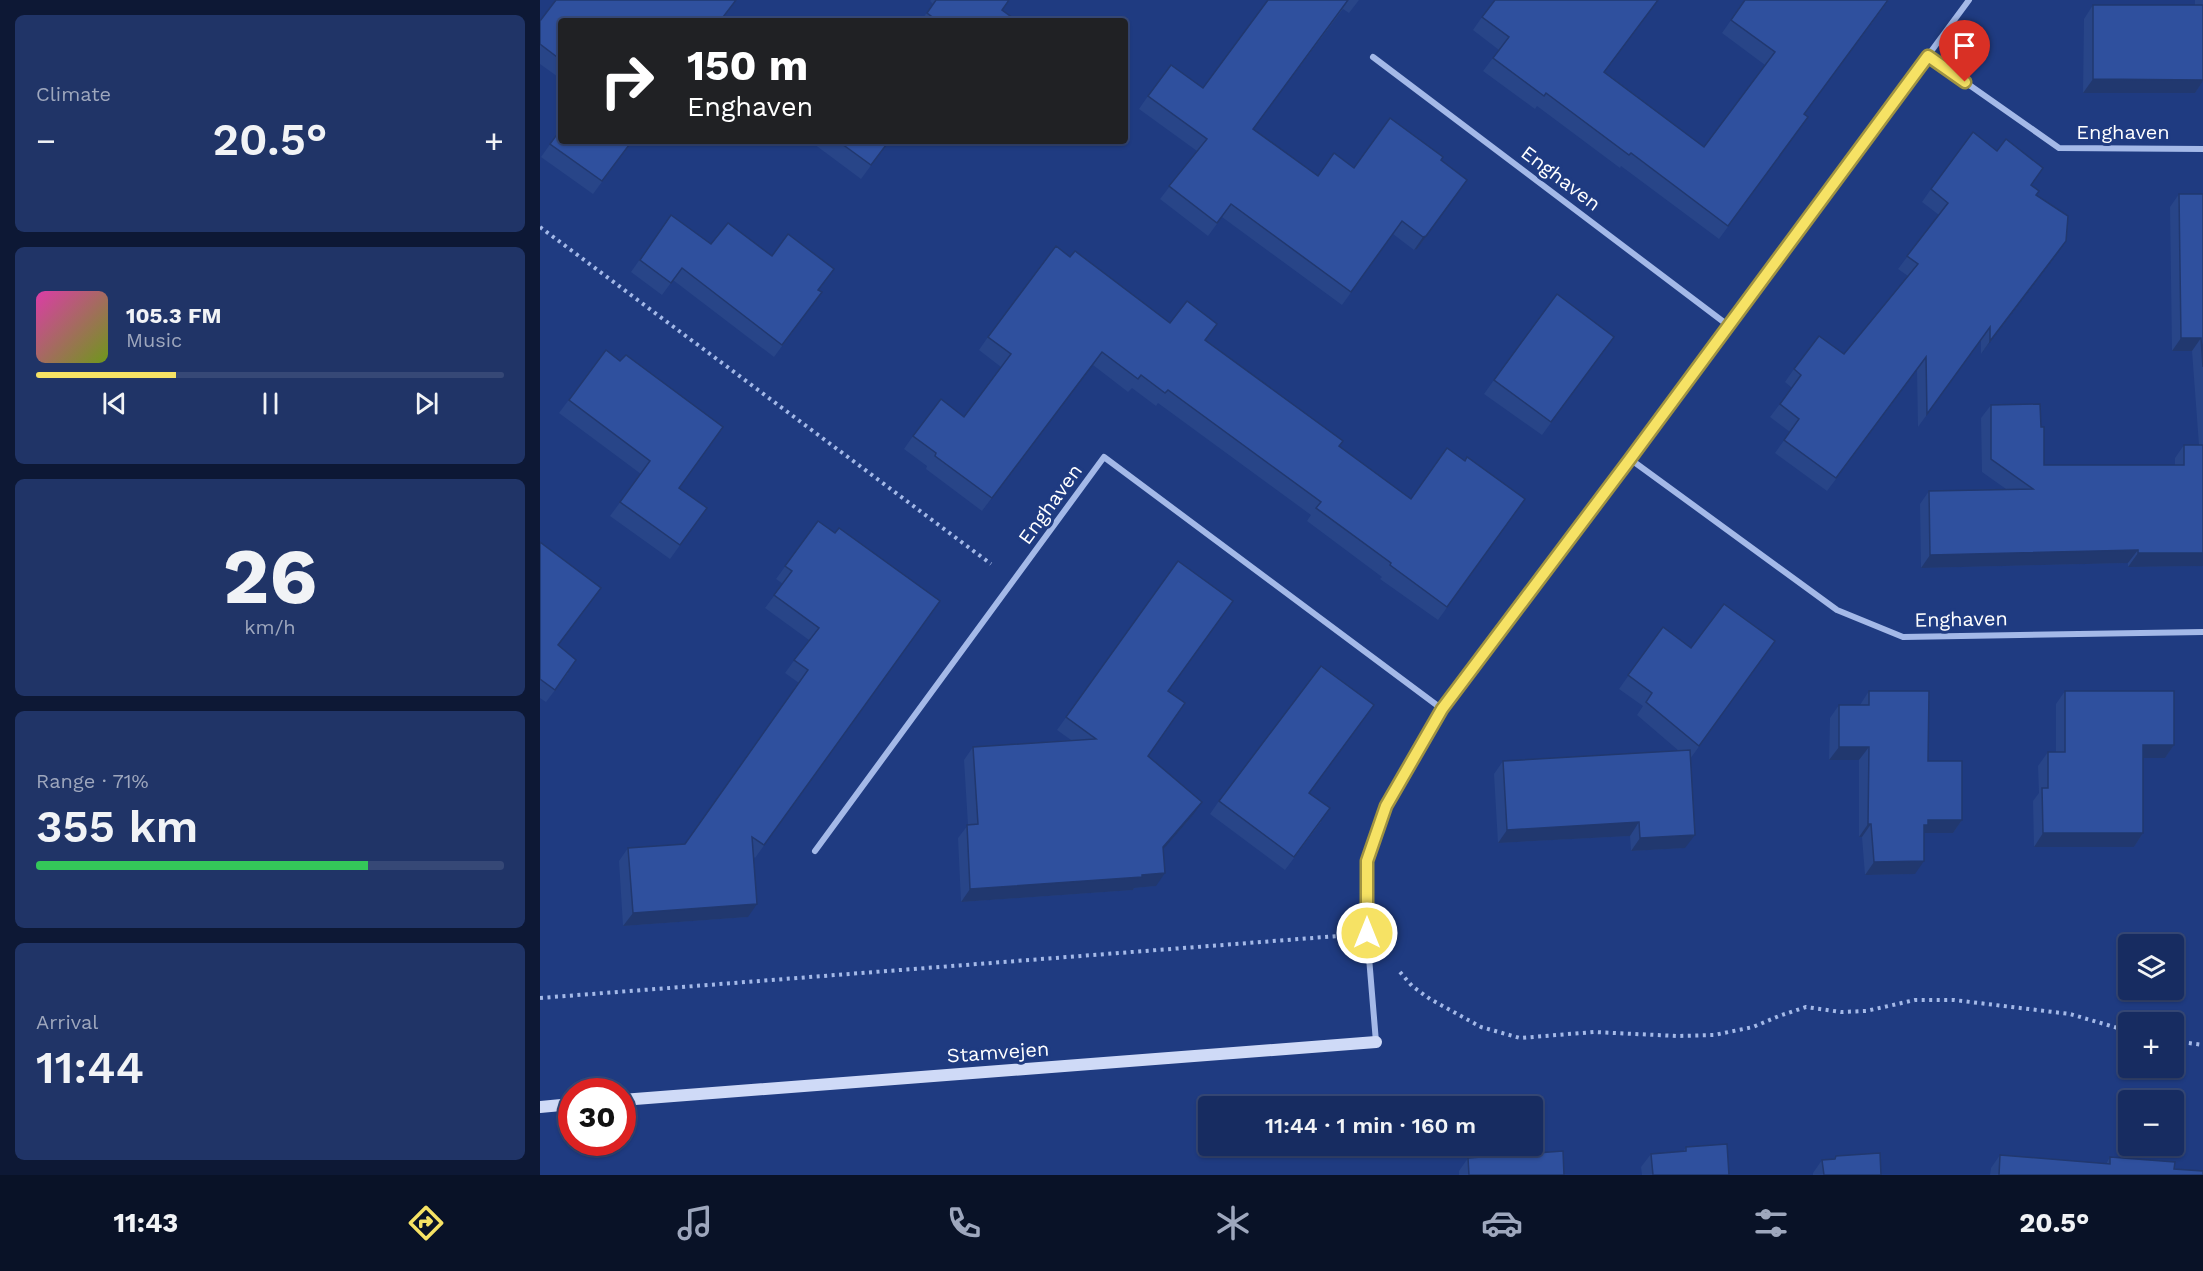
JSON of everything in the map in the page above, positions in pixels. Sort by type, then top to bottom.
[{"type":"street","points":[[1376,1042],[1367,933],[1367,861],[1386,806],[1442,709],[1729,326],[1969,0]]},
{"type":"street","name":"Enghaven","points":[[1928,56],[2059,148],[2203,149]]},
{"type":"street","name":"Enghaven","points":[[1373,57],[1729,326]]},
{"type":"street","name":"Enghaven","points":[[815,852],[1104,457],[1442,709]]},
{"type":"street","name":"Enghaven","points":[[1630,459],[1837,610],[1903,637],[2203,632]]},
{"type":"street","name":"Stamvejen","points":[[636,1099],[1376,1042]]},
{"type":"street","points":[[540,1107],[558,1105]]},
{"type":"path","points":[[540,227],[1014,581]]},
{"type":"path","points":[[540,998],[1367,933],[1412,986],[1430,999],[1481,1027],[1520,1038],[1594,1032],[1677,1036],[1714,1035],[1753,1027],[1806,1007],[1841,1012],[1866,1011],[1916,1000],[1954,1000],[2070,1014],[2118,1028]]},
{"type":"path","points":[[2184,1042],[2203,1045]]},
{"type":"building","points":[[556,0],[736,0],[722,18],[558,18],[558,58],[540,44],[540,21]]},
{"type":"building","points":[[936,0],[1009,0],[1002,10],[1013,18],[934,18],[927,13]]},
{"type":"building","points":[[1268,0],[1348,0],[1253,129],[1318,176],[1334,153],[1354,168],[1390,118],[1443,157],[1441,160],[1467,180],[1426,236],[1423,237],[1402,221],[1351,292],[1231,204],[1217,223],[1169,186],[1207,139],[1148,96],[1171,65],[1203,88]]},
{"type":"building","points":[[1495,0],[1658,0],[1604,72],[1704,147],[1775,52],[1731,20],[1745,0],[1888,0],[1804,114],[1808,117],[1728,226],[1631,153],[1629,155],[1546,93],[1544,96],[1493,58],[1509,37],[1482,17]]},
{"type":"building","points":[[2093,5],[2203,5],[2203,80],[2093,79]]},
{"type":"building","points":[[1973,132],[1997,151],[2006,139],[2043,168],[2031,185],[2039,191],[2036,195],[2068,216],[2066,241],[1990,341],[1990,327],[1927,414],[1926,357],[1836,478],[1784,440],[1799,419],[1780,404],[1801,375],[1794,369],[1819,336],[1844,354],[1918,264],[1907,256],[1948,203],[1931,189]]},
{"type":"building","points":[[558,133],[558,144],[630,144],[602,181],[550,144]]},
{"type":"building","points":[[842,144],[887,144],[871,165]]},
{"type":"building","points":[[2179,194],[2203,194],[2203,367],[2201,338],[2181,338]]},
{"type":"building","points":[[671,215],[711,244],[728,223],[772,256],[788,234],[834,269],[818,290],[822,292],[782,345],[682,268],[671,283],[640,260]]},
{"type":"building","points":[[1056,246],[1070,257],[1075,251],[1170,323],[1187,301],[1217,324],[1205,340],[1343,441],[1339,446],[1411,499],[1447,448],[1465,461],[1467,457],[1525,499],[1447,607],[1316,508],[1321,502],[1168,390],[1165,393],[1141,375],[1138,379],[1102,352],[992,498],[935,456],[936,453],[913,436],[941,399],[964,417],[1011,354],[988,337]]},
{"type":"building","points":[[1557,294],[1614,337],[1551,422],[1494,380]]},
{"type":"building","points":[[606,350],[620,361],[626,355],[723,427],[679,488],[707,508],[680,545],[620,502],[650,461],[569,400]]},
{"type":"building","points":[[2040,404],[2041,427],[2044,427],[2044,465],[2184,465],[2184,445],[2203,445],[2203,553],[2138,553],[2138,550],[1930,555],[1929,491],[2033,489],[1991,459],[1991,405]]},
{"type":"building","points":[[818,521],[835,533],[839,528],[940,601],[764,845],[752,837],[757,904],[633,913],[628,848],[685,844],[808,670],[794,660],[819,628],[774,595],[792,571],[785,566]]},
{"type":"building","points":[[540,542],[601,588],[558,645],[576,660],[555,690],[540,679]]},
{"type":"building","points":[[1178,561],[1233,601],[1168,691],[1185,703],[1148,756],[1202,802],[1163,847],[1165,873],[1142,875],[1142,877],[970,889],[967,825],[978,824],[973,747],[1096,739],[1066,717]]},
{"type":"building","points":[[1724,604],[1775,641],[1699,746],[1646,702],[1652,693],[1628,675],[1663,627],[1691,648]]},
{"type":"building","points":[[1321,666],[1374,705],[1309,793],[1330,808],[1294,857],[1219,801]]},
{"type":"building","points":[[1869,691],[1929,691],[1928,761],[1962,761],[1962,820],[1928,820],[1928,825],[1924,825],[1924,861],[1874,862],[1871,824],[1868,824],[1869,747],[1839,747],[1839,705],[1869,705]]},
{"type":"building","points":[[2065,691],[2174,691],[2174,745],[2143,745],[2143,833],[2043,833],[2042,788],[2048,788],[2048,752],[2065,752]]},
{"type":"building","points":[[1690,750],[1695,835],[1640,838],[1639,822],[1507,830],[1503,761]]},
{"type":"building","points":[[1727,1144],[1729,1175],[1653,1175],[1651,1154],[1686,1151],[1686,1147]]},
{"type":"building","points":[[1563,1151],[1564,1175],[1469,1175],[1468,1158],[1543,1156],[1543,1152]]},
{"type":"building","points":[[1880,1153],[1881,1175],[1824,1175],[1822,1160],[1835,1159],[1836,1156]]},
{"type":"building","points":[[2000,1155],[2110,1164],[2110,1157],[2175,1162],[2174,1169],[2203,1171],[2203,1175],[1999,1175]]},
{"type":"route","points":[[1367,933],[1367,861],[1386,806],[1442,709],[1928,56],[1965,82]]}]
